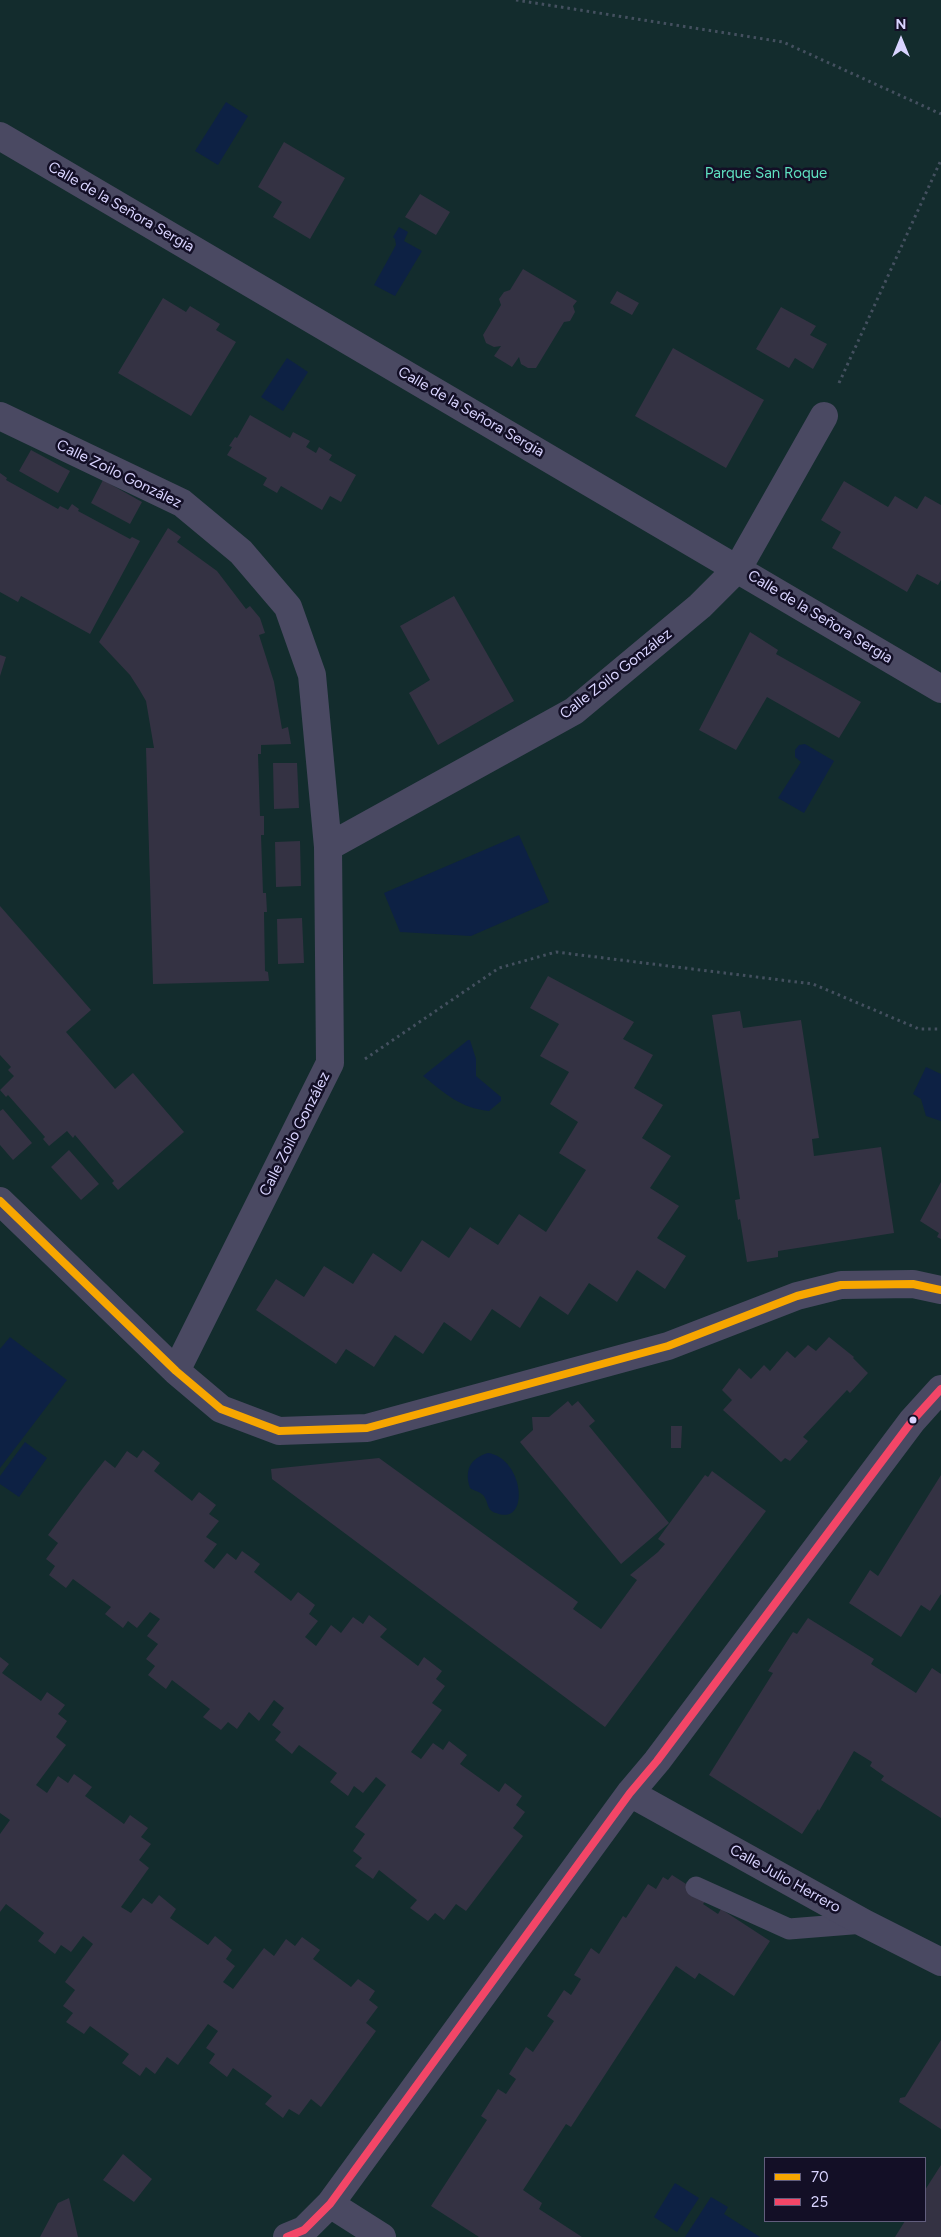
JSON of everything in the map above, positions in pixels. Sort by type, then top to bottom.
[{"type":"street","name":"Calle de la Señora Sergia","points":[[0,136],[941,689]]},
{"type":"street","name":"Calle Zoilo González","points":[[0,416],[182,503],[241,552],[288,607],[312,675],[328,848],[330,1063],[176,1371]]},
{"type":"street","name":"Calle Zoilo González","points":[[328,848],[574,711],[700,606],[738,568],[824,416]]},
{"type":"street","points":[[0,1201],[176,1371],[221,1409],[279,1431],[367,1428],[668,1346],[797,1296],[841,1285],[914,1284],[941,1290]]},
{"type":"street","points":[[298,2235],[330,2204],[630,1793],[663,1753],[912,1421],[941,1389]]},
{"type":"street","name":"Calle Julio Herrero","points":[[630,1793],[864,1922],[941,1962]]},
{"type":"street","points":[[330,2204],[382,2237]]},
{"type":"lane","points":[[696,1887],[789,1929],[864,1922]]},
{"type":"path","points":[[516,0],[783,42],[941,114]]},
{"type":"path","points":[[824,416],[941,160]]},
{"type":"path","points":[[330,1063],[356,1065],[499,968],[556,952],[813,984],[919,1029],[941,1029]]},
{"type":"green space","name":"Parque San Roque","points":[[0,0],[941,0],[941,2237],[0,2237]]},
{"type":"water","points":[[226,102],[248,116],[218,165],[195,151]]},
{"type":"water","points":[[399,227],[408,232],[404,241],[422,251],[395,296],[374,285],[396,245],[393,237]]},
{"type":"water","points":[[287,358],[308,372],[283,411],[261,397]]},
{"type":"water","points":[[805,744],[834,761],[804,813],[778,798],[801,762],[795,757],[795,750],[799,745]]},
{"type":"water","points":[[519,835],[549,902],[471,936],[400,932],[384,893]]},
{"type":"water","points":[[470,1040],[476,1059],[476,1076],[501,1097],[501,1101],[489,1111],[461,1103],[423,1076]]},
{"type":"water","points":[[926,1067],[941,1074],[941,1121],[926,1116],[921,1099],[913,1094]]},
{"type":"water","points":[[10,1337],[67,1380],[0,1468],[0,1349]]},
{"type":"water","points":[[25,1442],[47,1458],[19,1497],[0,1484],[0,1476]]},
{"type":"water","points":[[488,1453],[500,1458],[509,1466],[516,1478],[519,1490],[518,1501],[515,1510],[507,1515],[493,1512],[483,1495],[470,1488],[468,1482],[470,1466],[477,1458]]},
{"type":"water","points":[[675,2183],[699,2198],[677,2232],[654,2217]]},
{"type":"water","points":[[711,2197],[728,2207],[724,2214],[760,2237],[685,2237]]},
{"type":"building","points":[[284,142],[345,178],[310,239],[273,217],[282,202],[258,187]]},
{"type":"building","points":[[420,194],[450,212],[436,235],[405,217]]},
{"type":"building","points":[[523,269],[577,301],[573,306],[575,312],[570,321],[564,322],[536,368],[528,368],[521,364],[519,357],[512,367],[494,356],[501,346],[494,347],[486,343],[483,335],[501,305],[499,299],[504,292],[510,290]]},
{"type":"building","points":[[617,291],[639,303],[632,315],[610,303]]},
{"type":"building","points":[[163,298],[186,312],[190,306],[220,324],[216,330],[236,342],[191,416],[118,373]]},
{"type":"building","points":[[781,307],[816,326],[810,335],[827,344],[813,369],[795,358],[789,368],[756,349]]},
{"type":"building","points":[[673,348],[764,400],[726,468],[635,416]]},
{"type":"building","points":[[250,415],[290,438],[293,432],[310,441],[306,447],[316,453],[319,447],[332,455],[329,460],[356,475],[341,502],[330,496],[322,510],[281,486],[277,493],[263,485],[267,478],[227,455],[232,447],[229,446],[235,437],[237,438]]},
{"type":"building","points":[[31,450],[70,471],[58,493],[19,471]]},
{"type":"building","points":[[0,473],[7,478],[6,480],[58,509],[60,506],[68,510],[72,504],[79,509],[78,511],[130,539],[132,537],[140,541],[90,634],[21,596],[18,602],[0,592]]},
{"type":"building","points":[[103,480],[142,502],[130,524],[91,503]]},
{"type":"building","points":[[844,481],[888,507],[895,496],[917,509],[925,496],[941,505],[941,580],[938,585],[917,574],[907,592],[832,548],[841,532],[821,520]]},
{"type":"building","points":[[168,528],[181,537],[177,542],[217,571],[246,609],[250,606],[260,618],[265,633],[259,635],[274,682],[282,729],[288,727],[291,744],[261,745],[261,754],[258,754],[260,816],[264,816],[264,835],[261,835],[263,893],[266,893],[267,912],[264,912],[265,971],[268,972],[269,981],[153,984],[146,748],[154,748],[146,701],[130,675],[99,642]]},
{"type":"building","points":[[454,596],[514,701],[438,745],[409,693],[430,680],[400,626]]},
{"type":"building","points":[[750,632],[778,650],[776,654],[861,702],[839,738],[767,697],[736,750],[699,730]]},
{"type":"building","points":[[0,655],[6,657],[0,676]]},
{"type":"building","points":[[273,763],[297,763],[299,808],[274,809]]},
{"type":"building","points":[[300,841],[301,886],[276,887],[275,842]]},
{"type":"building","points":[[0,906],[91,1010],[66,1032],[115,1089],[133,1073],[184,1132],[118,1190],[112,1183],[114,1181],[75,1135],[73,1138],[67,1131],[49,1146],[43,1139],[45,1137],[8,1095],[6,1097],[0,1090],[14,1076],[8,1070],[11,1067],[0,1055]]},
{"type":"building","points":[[302,918],[304,963],[278,964],[277,919]]},
{"type":"building","points":[[548,976],[634,1022],[623,1039],[653,1055],[634,1088],[663,1105],[642,1138],[671,1156],[650,1188],[679,1206],[657,1238],[686,1256],[665,1289],[637,1270],[617,1302],[589,1283],[568,1315],[540,1296],[520,1328],[492,1309],[471,1341],[444,1322],[423,1354],[395,1335],[374,1367],[346,1349],[336,1364],[256,1310],[276,1279],[304,1297],[324,1266],[353,1284],[373,1253],[401,1272],[422,1240],[449,1258],[470,1227],[498,1245],[519,1214],[546,1232],[586,1170],[559,1153],[578,1122],[550,1104],[569,1072],[540,1056],[559,1024],[530,1008]]},
{"type":"building","points":[[740,1011],[743,1028],[801,1020],[819,1138],[812,1139],[814,1156],[881,1147],[894,1233],[778,1251],[778,1257],[747,1262],[735,1200],[740,1199],[712,1015]]},
{"type":"building","points":[[3,1109],[32,1143],[13,1160],[0,1145],[0,1111]]},
{"type":"building","points":[[69,1150],[99,1184],[81,1200],[51,1167]]},
{"type":"building","points":[[941,1182],[941,1239],[937,1237],[939,1233],[920,1221]]},
{"type":"building","points":[[829,1337],[854,1357],[868,1373],[850,1393],[847,1390],[803,1437],[808,1441],[790,1461],[785,1458],[781,1462],[723,1410],[732,1400],[722,1390],[739,1368],[751,1379],[764,1365],[770,1371],[787,1351],[795,1358],[808,1345],[816,1351]]},
{"type":"building","points":[[568,1401],[572,1406],[578,1401],[595,1421],[589,1426],[669,1523],[621,1564],[520,1442],[533,1430],[532,1417],[549,1417]]},
{"type":"building","points":[[671,1426],[682,1426],[681,1448],[671,1448]]},
{"type":"building","points":[[143,1450],[160,1463],[154,1471],[192,1501],[199,1492],[216,1505],[209,1514],[219,1521],[206,1537],[217,1544],[204,1561],[214,1569],[227,1553],[236,1560],[242,1551],[260,1564],[254,1572],[291,1601],[298,1592],[315,1605],[309,1614],[318,1621],[305,1637],[316,1646],[331,1625],[341,1633],[353,1617],[363,1624],[369,1615],[387,1629],[380,1637],[418,1666],[424,1657],[442,1671],[436,1679],[445,1686],[432,1703],[442,1710],[411,1752],[421,1759],[433,1743],[443,1750],[449,1741],[467,1755],[460,1764],[499,1792],[505,1783],[522,1796],[516,1805],[525,1812],[513,1828],[523,1836],[466,1911],[456,1904],[444,1920],[435,1913],[428,1921],[410,1908],[417,1900],[379,1870],[373,1879],[355,1866],[362,1858],[353,1851],[365,1834],[355,1827],[386,1785],[376,1777],[363,1793],[354,1786],[348,1796],[330,1782],[337,1773],[299,1745],[292,1754],[275,1740],[281,1732],[272,1725],[284,1708],[274,1700],[259,1721],[249,1712],[237,1729],[228,1722],[221,1730],[203,1717],[210,1709],[172,1680],[166,1689],[148,1675],[155,1666],[146,1659],[158,1644],[147,1636],[160,1619],[150,1612],[137,1628],[128,1621],[123,1628],[105,1614],[111,1607],[73,1579],[66,1588],[49,1575],[55,1566],[46,1559],[58,1543],[48,1535],[83,1488],[105,1460],[115,1468],[127,1451],[137,1458]]},
{"type":"building","points":[[379,1458],[578,1602],[573,1609],[601,1629],[637,1580],[630,1575],[665,1544],[658,1539],[705,1475],[708,1477],[712,1471],[766,1511],[605,1727],[272,1479],[271,1469]]},
{"type":"building","points":[[941,1475],[941,1594],[930,1611],[921,1605],[901,1637],[849,1603],[870,1570],[878,1576]]},
{"type":"building","points":[[808,1618],[874,1659],[871,1664],[916,1693],[932,1668],[941,1674],[941,1818],[881,1780],[884,1776],[870,1766],[872,1762],[854,1751],[819,1811],[818,1809],[802,1834],[709,1775],[773,1673],[768,1671],[793,1632],[797,1634]]},
{"type":"building","points":[[0,1657],[9,1664],[2,1673],[41,1701],[47,1692],[65,1705],[58,1714],[67,1721],[56,1737],[66,1745],[36,1785],[47,1793],[58,1776],[68,1783],[74,1774],[92,1787],[85,1796],[124,1824],[130,1815],[148,1828],[141,1837],[151,1844],[139,1860],[149,1868],[121,1907],[131,1913],[143,1898],[152,1904],[159,1895],[176,1909],[170,1918],[208,1945],[215,1936],[232,1950],[226,1959],[235,1966],[223,1982],[233,1989],[264,1948],[274,1956],[286,1939],[295,1946],[302,1937],[320,1950],[313,1959],[351,1987],[358,1979],[375,1991],[369,2000],[378,2007],[366,2023],[376,2031],[321,2107],[311,2099],[299,2115],[289,2109],[283,2118],[265,2104],[272,2096],[233,2068],[227,2077],[209,2063],[215,2054],[206,2048],[218,2031],[208,2024],[178,2065],[167,2057],[155,2074],[146,2067],[140,2076],[122,2063],[129,2054],[90,2026],[84,2034],[66,2022],[73,2013],[63,2006],[75,1990],[65,1982],[93,1944],[83,1936],[71,1952],[61,1945],[55,1954],[38,1941],[44,1933],[6,1904],[0,1912],[0,1834],[10,1820],[0,1813]]},
{"type":"building","points":[[672,1875],[708,1898],[703,1904],[718,1914],[721,1909],[770,1941],[734,1996],[699,1973],[695,1979],[676,1966],[571,2127],[566,2124],[523,2190],[542,2203],[539,2209],[582,2237],[479,2237],[431,2206],[487,2120],[481,2116],[498,2089],[506,2094],[516,2079],[509,2074],[526,2047],[533,2052],[554,2021],[547,2016],[564,1990],[571,1995],[581,1979],[574,1975],[591,1948],[599,1954],[623,1916],[626,1918],[648,1884],[656,1889],[663,1877],[668,1880]]},
{"type":"building","points":[[941,2040],[941,2129],[899,2102],[900,2098],[905,2097]]},
{"type":"building","points":[[123,2154],[152,2179],[134,2202],[103,2180]]},
{"type":"building","points":[[941,2165],[941,2237],[895,2237],[904,2222],[926,2222],[926,2188]]},
{"type":"building","points":[[69,2198],[78,2237],[40,2237],[58,2203]]},
{"type":"transit line","name":"70","points":[[0,1201],[176,1371],[221,1409],[279,1431],[367,1428],[668,1346],[797,1296],[841,1285],[913,1284],[941,1290]]},
{"type":"transit line","name":"25","points":[[287,2237],[304,2230],[330,2204],[630,1793],[657,1761],[912,1421],[941,1389]]}]
